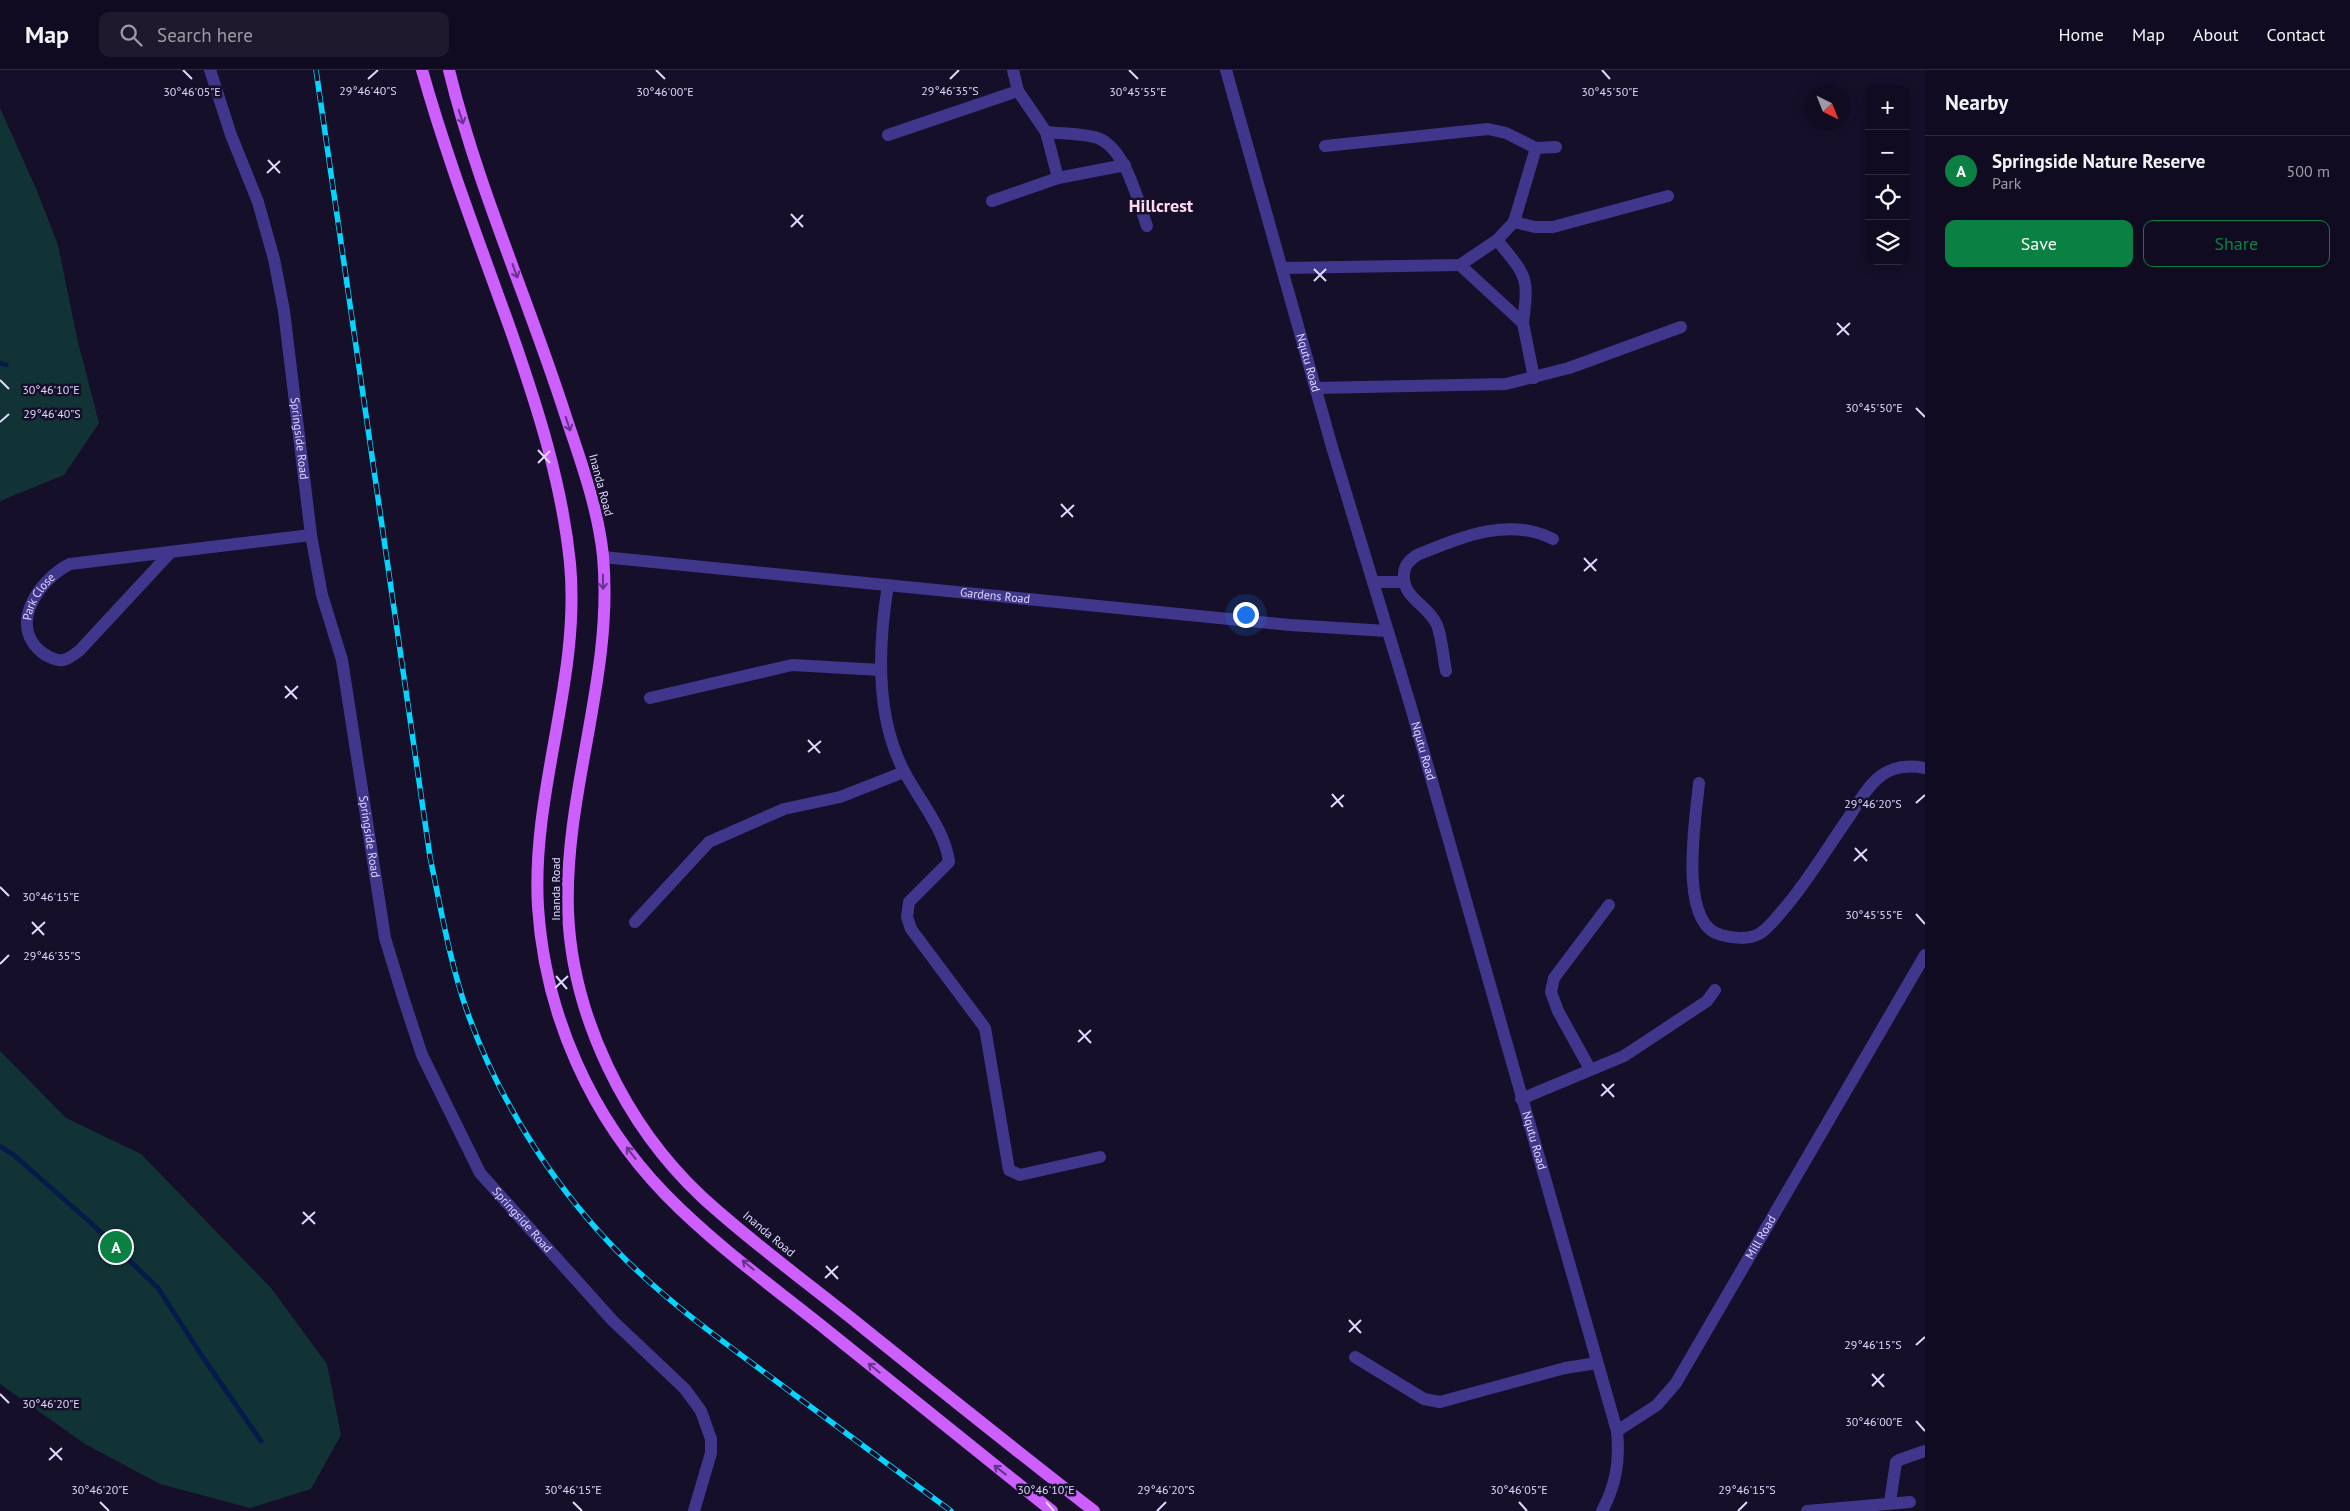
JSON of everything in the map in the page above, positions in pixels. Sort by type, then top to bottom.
[{"type":"main road","name":"Inanda Road","points":[[422,70],[445,143],[537,405],[554,467],[564,517],[570,563],[572,614],[568,654],[538,843],[538,904],[543,953],[552,997],[573,1056],[607,1121],[621,1141],[644,1171],[682,1209],[786,1298],[1052,1511]]},
{"type":"main road","name":"Inanda Road","points":[[449,70],[459,112],[548,361],[580,460],[595,508],[603,557],[604,618],[599,675],[580,780],[567,868],[570,935],[578,983],[586,1011],[609,1069],[623,1095],[656,1145],[702,1197],[996,1435],[1094,1511]]},
{"type":"street","name":"Springside Road","points":[[210,70],[231,135],[258,202],[274,259],[289,348],[311,535],[322,595],[342,660],[385,938],[422,1055],[480,1173],[613,1321],[685,1389],[701,1411],[711,1439],[711,1453],[694,1511]]},
{"type":"street","points":[[1013,70],[1018,91],[1046,132],[1058,178]]},
{"type":"street","name":"Nqutu Road","points":[[1226,70],[1316,388],[1410,704],[1617,1432]]},
{"type":"street","points":[[888,135],[1018,91]]},
{"type":"street","points":[[1325,146],[1488,129],[1506,133],[1536,148],[1556,147]]},
{"type":"street","points":[[1046,132],[1100,139],[1125,165],[1147,226]]},
{"type":"street","points":[[1282,268],[1460,265],[1497,240],[1514,222],[1536,148]]},
{"type":"street","points":[[992,201],[1058,178],[1125,165]]},
{"type":"street","points":[[1514,222],[1535,227],[1553,227],[1668,196]]},
{"type":"street","points":[[1497,240],[1520,269],[1527,284],[1523,323],[1534,378]]},
{"type":"street","points":[[1460,265],[1523,323]]},
{"type":"street","points":[[1316,388],[1506,384],[1569,368],[1681,327]]},
{"type":"street","points":[[1399,582],[1412,558],[1483,531],[1519,529],[1540,532],[1553,539]]},
{"type":"street","name":"Park Close","points":[[171,552],[80,650],[71,656],[63,660],[56,659],[43,653],[33,643],[28,632],[30,608],[41,586],[59,570],[70,564],[311,535]]},
{"type":"street","name":"Gardens Road","points":[[603,557],[1290,625],[1387,631]]},
{"type":"street","points":[[1373,582],[1399,582]]},
{"type":"street","points":[[1399,582],[1437,625],[1446,671]]},
{"type":"street","points":[[888,586],[884,610],[881,670],[889,737],[904,772],[948,847],[950,862],[909,902],[907,917],[911,929],[985,1028],[1009,1170],[1020,1175],[1100,1157]]},
{"type":"street","points":[[650,698],[792,665],[881,670]]},
{"type":"street","points":[[1699,783],[1692,867],[1694,895],[1701,920],[1715,933],[1738,939],[1758,935],[1774,920],[1796,894],[1865,793],[1880,776],[1895,768],[1911,765],[1925,768]]},
{"type":"street","points":[[635,922],[709,842],[784,809],[840,797],[904,772]]},
{"type":"street","points":[[1590,1069],[1551,992],[1554,978],[1609,905]]},
{"type":"street","name":"Mill Road","points":[[1617,1432],[1657,1405],[1676,1383],[1925,955]]},
{"type":"street","points":[[1521,1099],[1624,1056],[1707,1001],[1715,990]]},
{"type":"street","points":[[1355,1357],[1424,1398],[1440,1402],[1565,1368],[1598,1364]]},
{"type":"street","points":[[1602,1511],[1616,1476],[1617,1432]]},
{"type":"street","points":[[1890,1502],[1896,1462],[1925,1451]]},
{"type":"street","points":[[1807,1511],[1890,1502],[1910,1502]]},
{"type":"green space","points":[[0,108],[37,191],[58,245],[77,338],[99,423],[64,475],[0,501]]},
{"type":"green space","points":[[0,1051],[66,1118],[141,1154],[271,1288],[327,1364],[341,1435],[311,1489],[250,1508],[160,1484],[85,1444],[0,1384]]},
{"type":"waterway","points":[[0,363],[6,365]]},
{"type":"waterway","points":[[0,1146],[15,1156],[92,1224],[158,1288],[261,1441]]},
{"type":"railway","points":[[316,70],[430,857],[456,976],[481,1048],[515,1115],[555,1177],[578,1207],[627,1261],[700,1324],[951,1511]]},
{"type":"place","name":"Springside Nature Reserve","points":[[116,1247]]},
{"type":"district","name":"Hillcrest","points":[[1161,206]]}]
